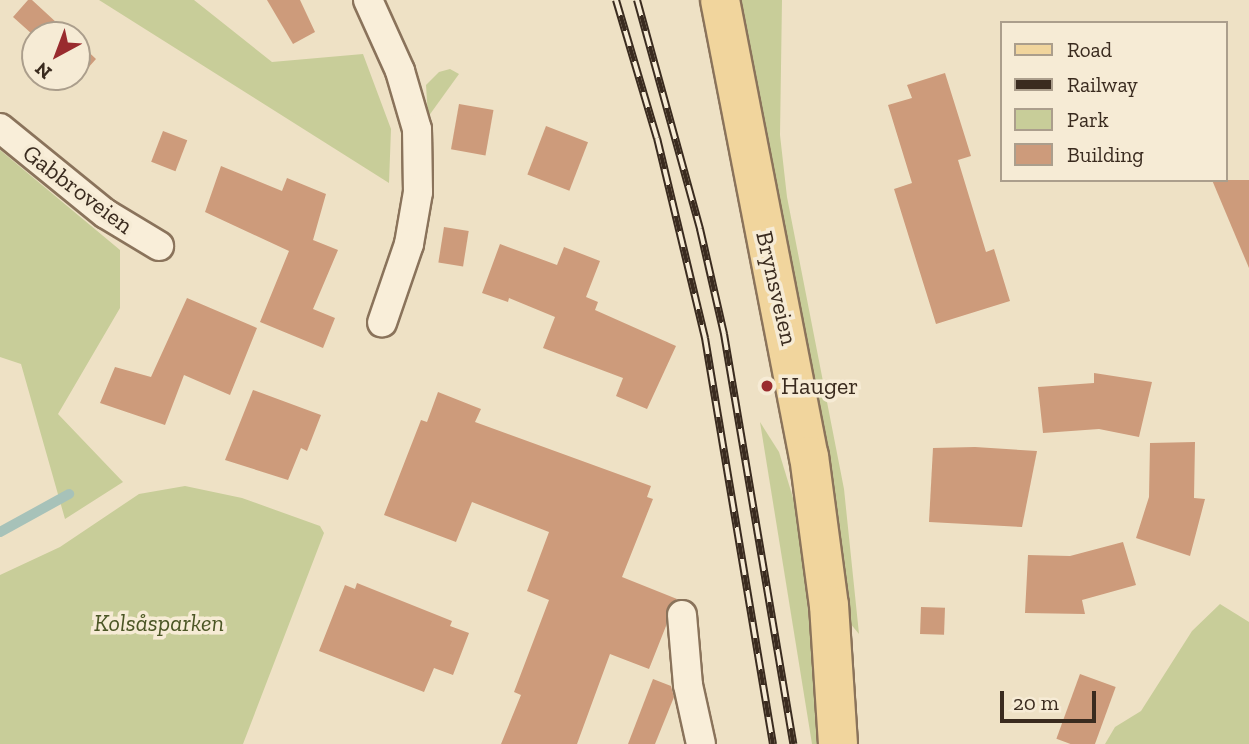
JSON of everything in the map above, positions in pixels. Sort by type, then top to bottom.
[{"type":"main road","name":"Brynsveien","points":[[721,5],[789,335],[813,481],[829,605],[838,744]]},
{"type":"street","points":[[368,0],[400,71],[417,129],[418,191],[409,244],[383,323]]},
{"type":"street","name":"Gabbroveien","points":[[0,128],[106,214],[159,246]]},
{"type":"street","points":[[682,615],[688,685],[701,744]]},
{"type":"green space","points":[[99,0],[194,0],[272,62],[363,54],[391,129],[389,183]]},
{"type":"green space","points":[[739,0],[782,0],[780,135],[787,197],[844,489],[859,634],[849,622]]},
{"type":"green space","points":[[450,69],[459,74],[428,117],[426,85],[439,72]]},
{"type":"green space","points":[[0,150],[120,250],[120,308],[58,414],[123,482],[65,519],[21,364],[0,357]]},
{"type":"green space","points":[[760,422],[779,452],[801,524],[819,744],[812,744]]},
{"type":"green space","name":"Kolsåsparken","points":[[185,486],[242,498],[320,526],[324,533],[243,744],[0,744],[0,575],[60,547],[139,494]]},
{"type":"green space","points":[[1220,604],[1249,622],[1249,744],[1105,744],[1115,727],[1141,711],[1192,631]]},
{"type":"building","points":[[28,0],[32,0],[55,21],[21,21],[21,24],[13,17]]},
{"type":"building","points":[[267,0],[300,0],[315,32],[293,44]]},
{"type":"building","points":[[945,73],[971,156],[958,160],[986,252],[994,249],[1010,301],[936,324],[894,189],[912,183],[888,105],[912,98],[907,85]]},
{"type":"building","points":[[459,104],[493,110],[485,155],[451,149]]},
{"type":"building","points":[[546,126],[588,142],[569,191],[527,175]]},
{"type":"building","points":[[163,131],[187,140],[175,171],[151,162]]},
{"type":"building","points":[[221,166],[282,191],[287,178],[326,194],[313,240],[338,250],[313,309],[335,318],[323,348],[260,322],[289,251],[205,212]]},
{"type":"building","points":[[1249,180],[1249,268],[1213,182]]},
{"type":"building","points":[[444,227],[469,231],[463,266],[438,263]]},
{"type":"building","points":[[500,244],[557,265],[564,247],[600,261],[586,297],[598,302],[595,310],[676,346],[647,409],[616,396],[623,378],[543,348],[555,317],[509,298],[508,302],[482,293]]},
{"type":"building","points":[[187,298],[257,328],[230,395],[184,375],[165,425],[100,403],[115,367],[151,377]]},
{"type":"building","points":[[1094,373],[1152,382],[1139,437],[1099,429],[1043,433],[1038,387],[1094,383]]},
{"type":"building","points":[[253,390],[321,415],[307,451],[301,448],[288,480],[225,460]]},
{"type":"building","points":[[438,392],[481,409],[475,422],[651,486],[647,497],[653,499],[622,577],[677,599],[667,609],[666,626],[649,669],[610,654],[577,744],[501,744],[521,695],[514,692],[549,600],[527,591],[549,532],[472,502],[456,542],[384,515],[421,420],[427,422]]},
{"type":"building","points":[[1195,442],[1194,498],[1205,499],[1190,556],[1136,538],[1149,497],[1150,443]]},
{"type":"building","points":[[975,447],[1037,451],[1022,527],[929,522],[933,448]]},
{"type":"building","points":[[1123,542],[1136,585],[1082,600],[1085,614],[1025,613],[1028,555],[1070,556]]},
{"type":"building","points":[[357,583],[452,621],[450,626],[469,633],[453,675],[434,668],[424,692],[319,651],[345,585],[355,589]]},
{"type":"building","points":[[921,607],[945,608],[944,635],[920,634]]},
{"type":"building","points":[[1080,674],[1116,687],[1095,744],[1071,744],[1056,739]]},
{"type":"building","points":[[653,679],[671,686],[674,697],[655,744],[628,744]]},
{"type":"waterway","points":[[0,532],[69,494]]},
{"type":"railway","points":[[616,0],[657,138],[705,338],[773,744]]},
{"type":"railway","points":[[637,0],[700,229],[724,334],[793,744]]},
{"type":"place","name":"Hauger","points":[[767,386]]}]
